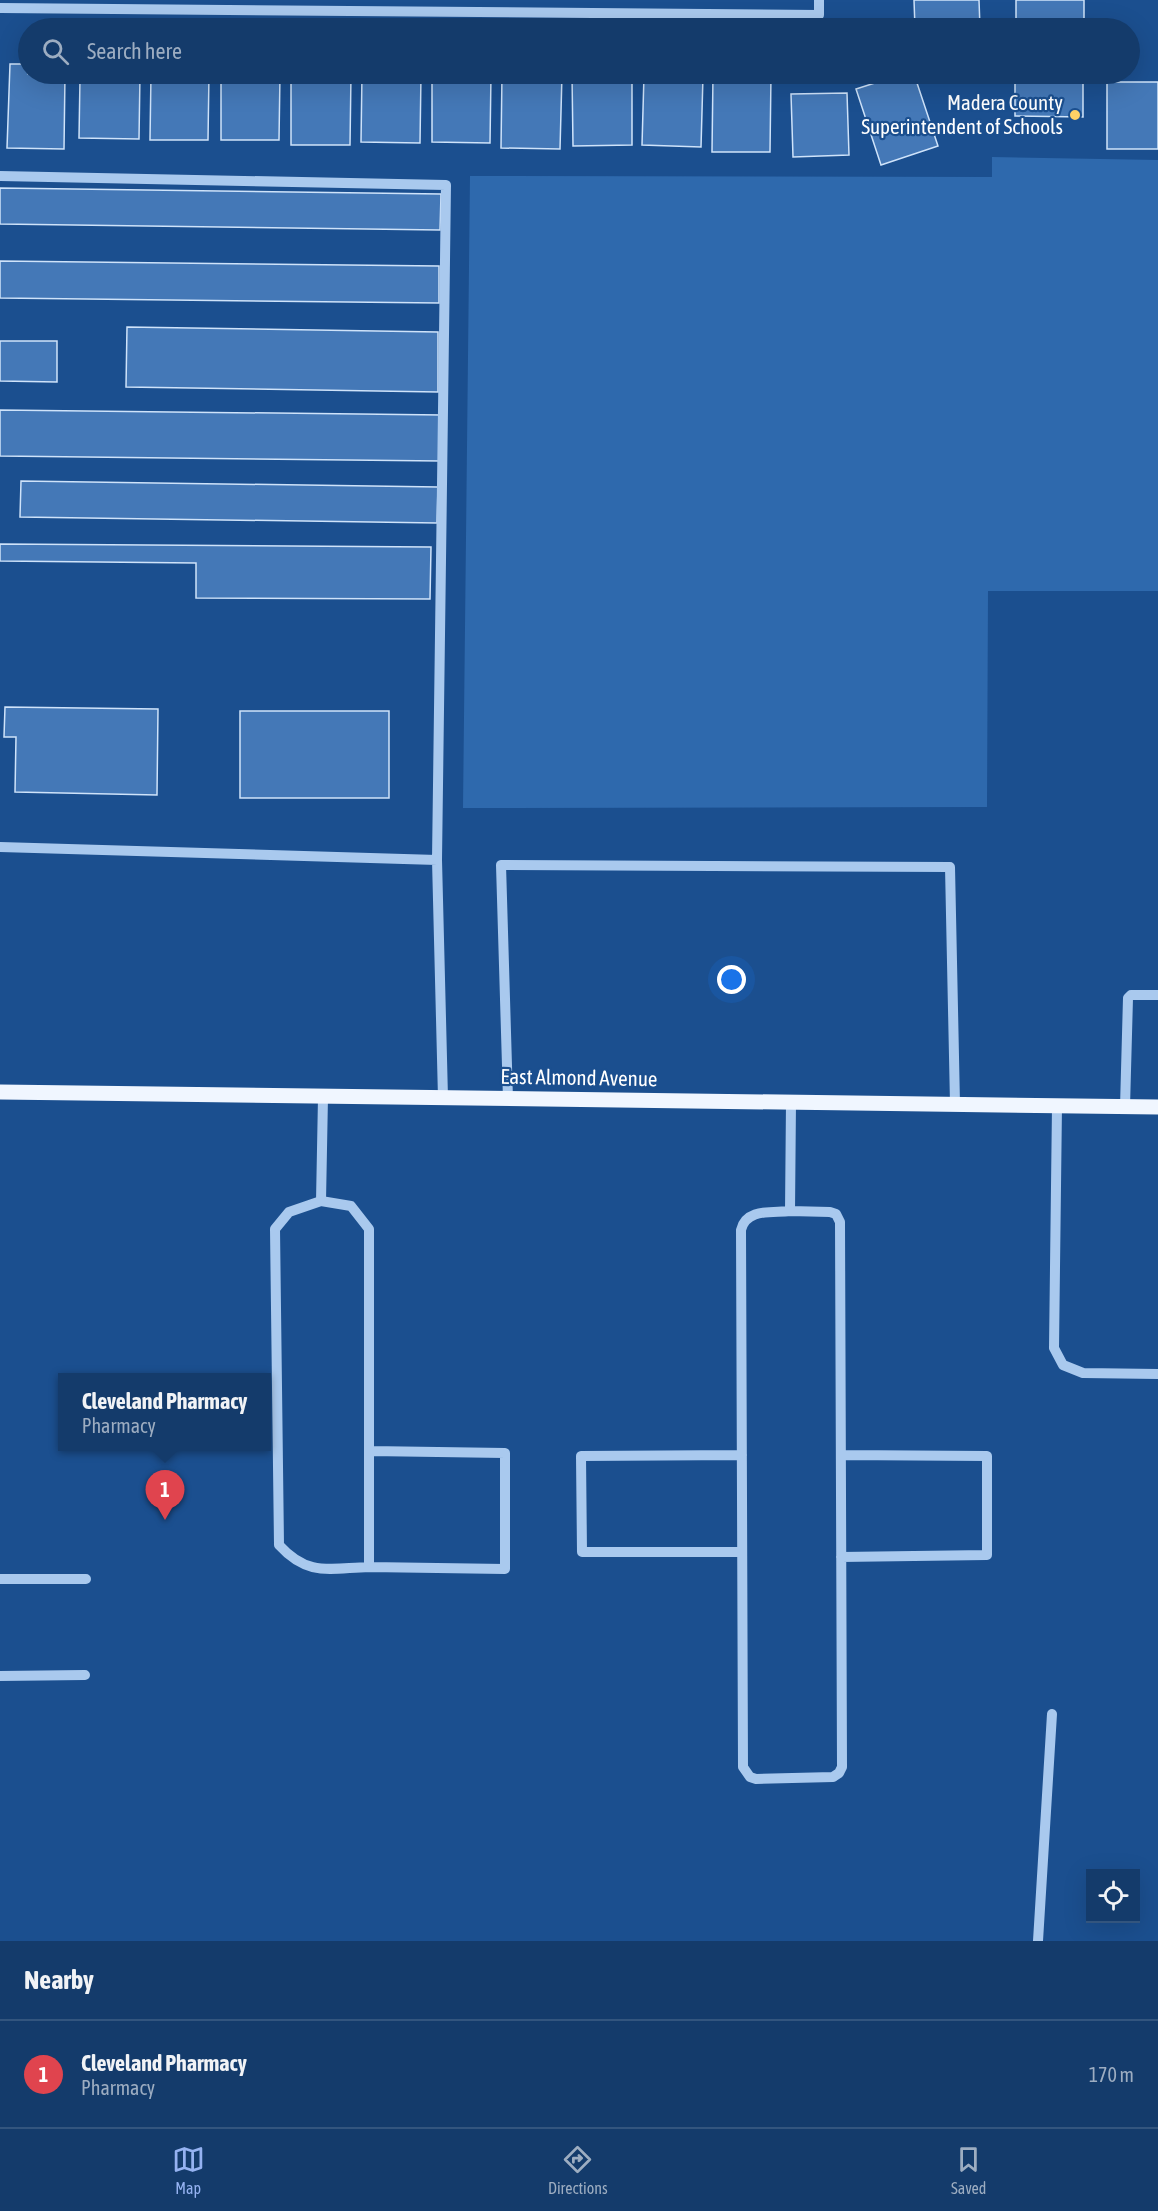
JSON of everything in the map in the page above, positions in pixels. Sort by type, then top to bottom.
[{"type":"main road","name":"East Almond Avenue","points":[[0,1092],[1158,1107]]},
{"type":"street","points":[[0,8],[819,15],[819,0]]},
{"type":"street","points":[[0,176],[446,185],[437,860],[443,1098]]},
{"type":"street","points":[[0,847],[437,860]]},
{"type":"street","points":[[507,1099],[501,865],[950,867],[955,1104]]},
{"type":"street","points":[[1125,1107],[1128,998],[1131,995],[1158,995]]},
{"type":"street","points":[[321,1202],[323,1097]]},
{"type":"street","points":[[790,1211],[791,1102]]},
{"type":"street","points":[[1057,1106],[1054,1348],[1063,1365],[1083,1373],[1158,1374]]},
{"type":"street","points":[[369,1567],[369,1228],[351,1206],[321,1202],[289,1212],[274,1228],[279,1545],[293,1561],[308,1568],[505,1569],[505,1453],[370,1451]]},
{"type":"street","points":[[790,1211],[836,1214],[840,1222],[842,1767],[840,1773],[833,1777],[756,1779],[750,1777],[743,1767],[742,1455],[741,1230],[743,1221],[751,1214],[790,1211]]},
{"type":"street","points":[[742,1455],[581,1456],[582,1552],[742,1552]]},
{"type":"street","points":[[841,1455],[987,1456],[987,1555],[841,1557]]},
{"type":"street","points":[[0,1578],[86,1579]]},
{"type":"street","points":[[0,1676],[85,1676]]},
{"type":"street","points":[[1038,1941],[1052,1714]]},
{"type":"shaded area","points":[[992,157],[1158,160],[1158,591],[988,591],[987,807],[463,808],[470,176],[992,177]]},
{"type":"building","points":[[914,0],[979,0],[980,18],[915,18]]},
{"type":"building","points":[[1016,0],[1084,0],[1084,18],[1016,18]]},
{"type":"building","points":[[10,64],[18,64],[18,84],[65,84],[64,149],[7,148]]},
{"type":"building","points":[[1158,82],[1158,149],[1107,149],[1107,84]]},
{"type":"building","points":[[80,84],[140,84],[139,139],[79,138]]},
{"type":"building","points":[[151,84],[209,84],[208,140],[150,140]]},
{"type":"building","points":[[221,84],[280,84],[279,140],[221,140]]},
{"type":"building","points":[[291,84],[351,84],[350,145],[291,145]]},
{"type":"building","points":[[362,84],[421,84],[420,143],[361,142]]},
{"type":"building","points":[[432,84],[491,84],[490,143],[432,142]]},
{"type":"building","points":[[502,84],[562,84],[560,149],[501,148]]},
{"type":"building","points":[[572,84],[632,84],[632,145],[573,146]]},
{"type":"building","points":[[644,84],[703,84],[701,147],[642,145]]},
{"type":"building","points":[[713,84],[771,84],[770,152],[712,152]]},
{"type":"building","points":[[872,84],[917,84],[938,146],[881,165],[856,89]]},
{"type":"building","points":[[1015,84],[1083,84],[1083,117],[1015,116]]},
{"type":"building","points":[[847,93],[849,155],[793,157],[791,94]]},
{"type":"building","points":[[0,188],[441,194],[440,230],[0,224]]},
{"type":"building","points":[[0,261],[439,266],[439,303],[0,298]]},
{"type":"building","points":[[127,327],[438,332],[438,392],[126,387]]},
{"type":"building","points":[[0,341],[57,341],[57,382],[0,381]]},
{"type":"building","points":[[0,410],[442,415],[441,461],[0,456]]},
{"type":"building","points":[[21,481],[438,487],[437,523],[20,517]]},
{"type":"building","points":[[0,544],[431,547],[430,599],[196,598],[196,563],[0,561]]},
{"type":"building","points":[[5,707],[158,709],[157,795],[15,792],[16,737],[4,737]]},
{"type":"building","points":[[240,711],[389,711],[389,798],[240,798]]},
{"type":"place","name":"Madera County Superintendent of Schools","points":[[1075,115]]},
{"type":"place","name":"Cleveland Pharmacy","points":[[165,1520]]}]
